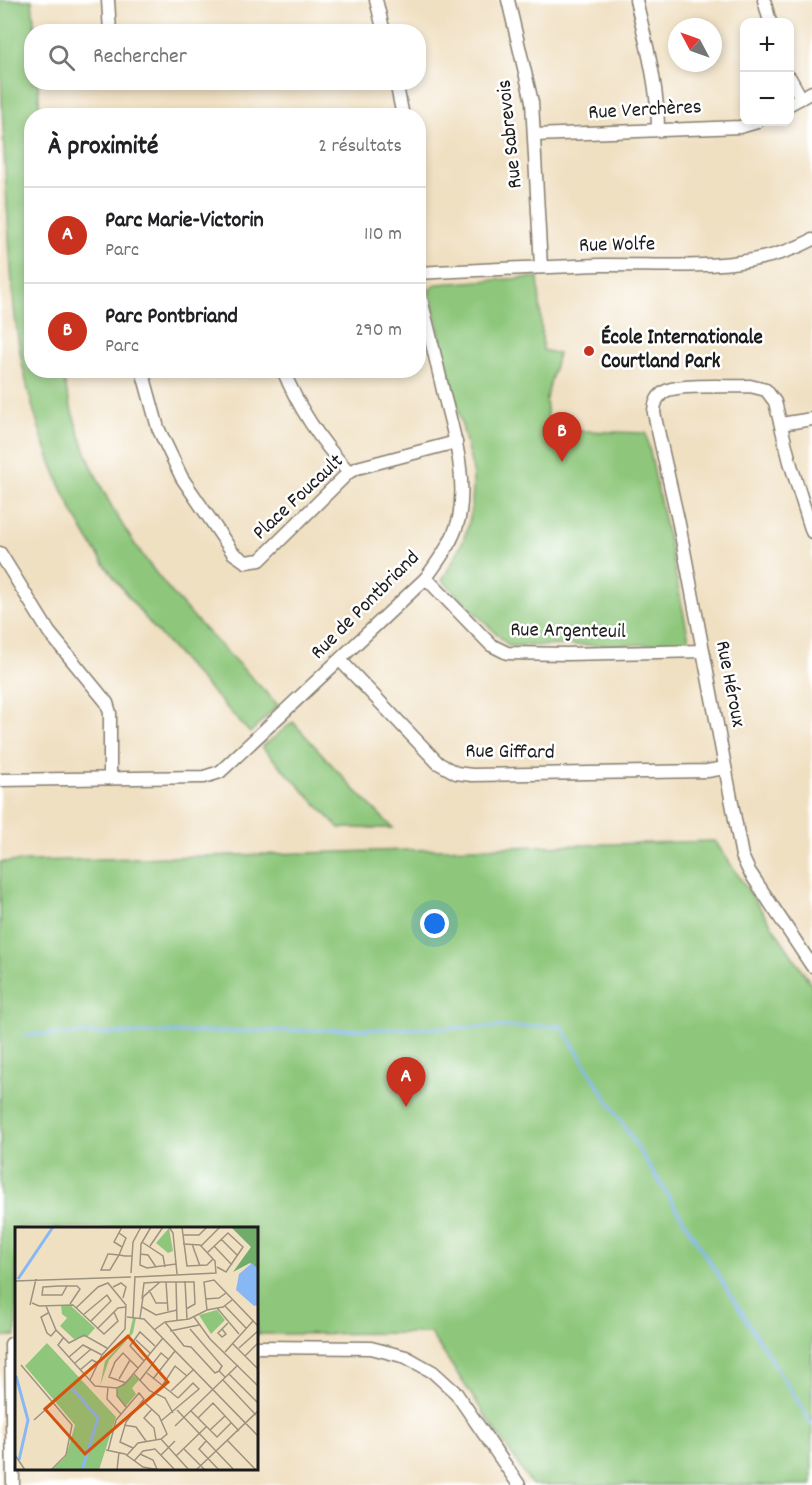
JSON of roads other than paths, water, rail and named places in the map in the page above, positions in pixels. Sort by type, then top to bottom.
[{"type":"street","points":[[108,0],[110,24]]},
{"type":"street","points":[[376,0],[382,24]]},
{"type":"street","name":"Rue Sabrevois","points":[[508,0],[532,102],[541,267]]},
{"type":"street","points":[[636,0],[653,71],[658,106],[658,129]]},
{"type":"street","points":[[764,0],[769,18]]},
{"type":"street","points":[[794,83],[806,95]]},
{"type":"street","points":[[398,90],[401,108]]},
{"type":"street","name":"Rue Verchères","points":[[534,135],[740,126]]},
{"type":"street","name":"Rue Wolfe","points":[[426,273],[541,267],[739,263],[793,250],[812,240]]},
{"type":"street","name":"Rue de Pontbriand","points":[[0,780],[204,777],[220,772],[426,578],[454,532],[459,517],[461,486],[456,442],[426,319]]},
{"type":"street","name":"Place Foucault","points":[[144,378],[158,428],[182,478],[233,554],[251,563],[265,557],[349,472],[365,465],[456,442]]},
{"type":"street","points":[[287,378],[304,414],[349,472]]},
{"type":"street","name":"Rue Héroux","points":[[781,424],[773,398],[759,387],[677,388],[662,394],[654,406],[744,862],[812,966]]},
{"type":"street","points":[[812,419],[781,424],[790,462],[812,532]]},
{"type":"street","points":[[0,553],[49,632],[107,703],[110,713],[110,778]]},
{"type":"street","name":"Rue Argenteuil","points":[[426,578],[491,645],[507,653],[703,651]]},
{"type":"street","name":"Rue Giffard","points":[[340,660],[438,763],[456,773],[472,775],[707,771],[725,768]]},
{"type":"street","points":[[9,1344],[13,1485]]},
{"type":"street","points":[[258,1347],[371,1348],[406,1357],[433,1372],[456,1393],[519,1485]]},
{"type":"waterway","points":[[25,1035],[561,1026],[812,1424]]},
{"type":"place","name":"École Internationale Courtland Park","points":[[589,351]]},
{"type":"place","name":"Parc Pontbriand","points":[[562,462]]},
{"type":"place","name":"Parc Marie-Victorin","points":[[406,1107]]}]
